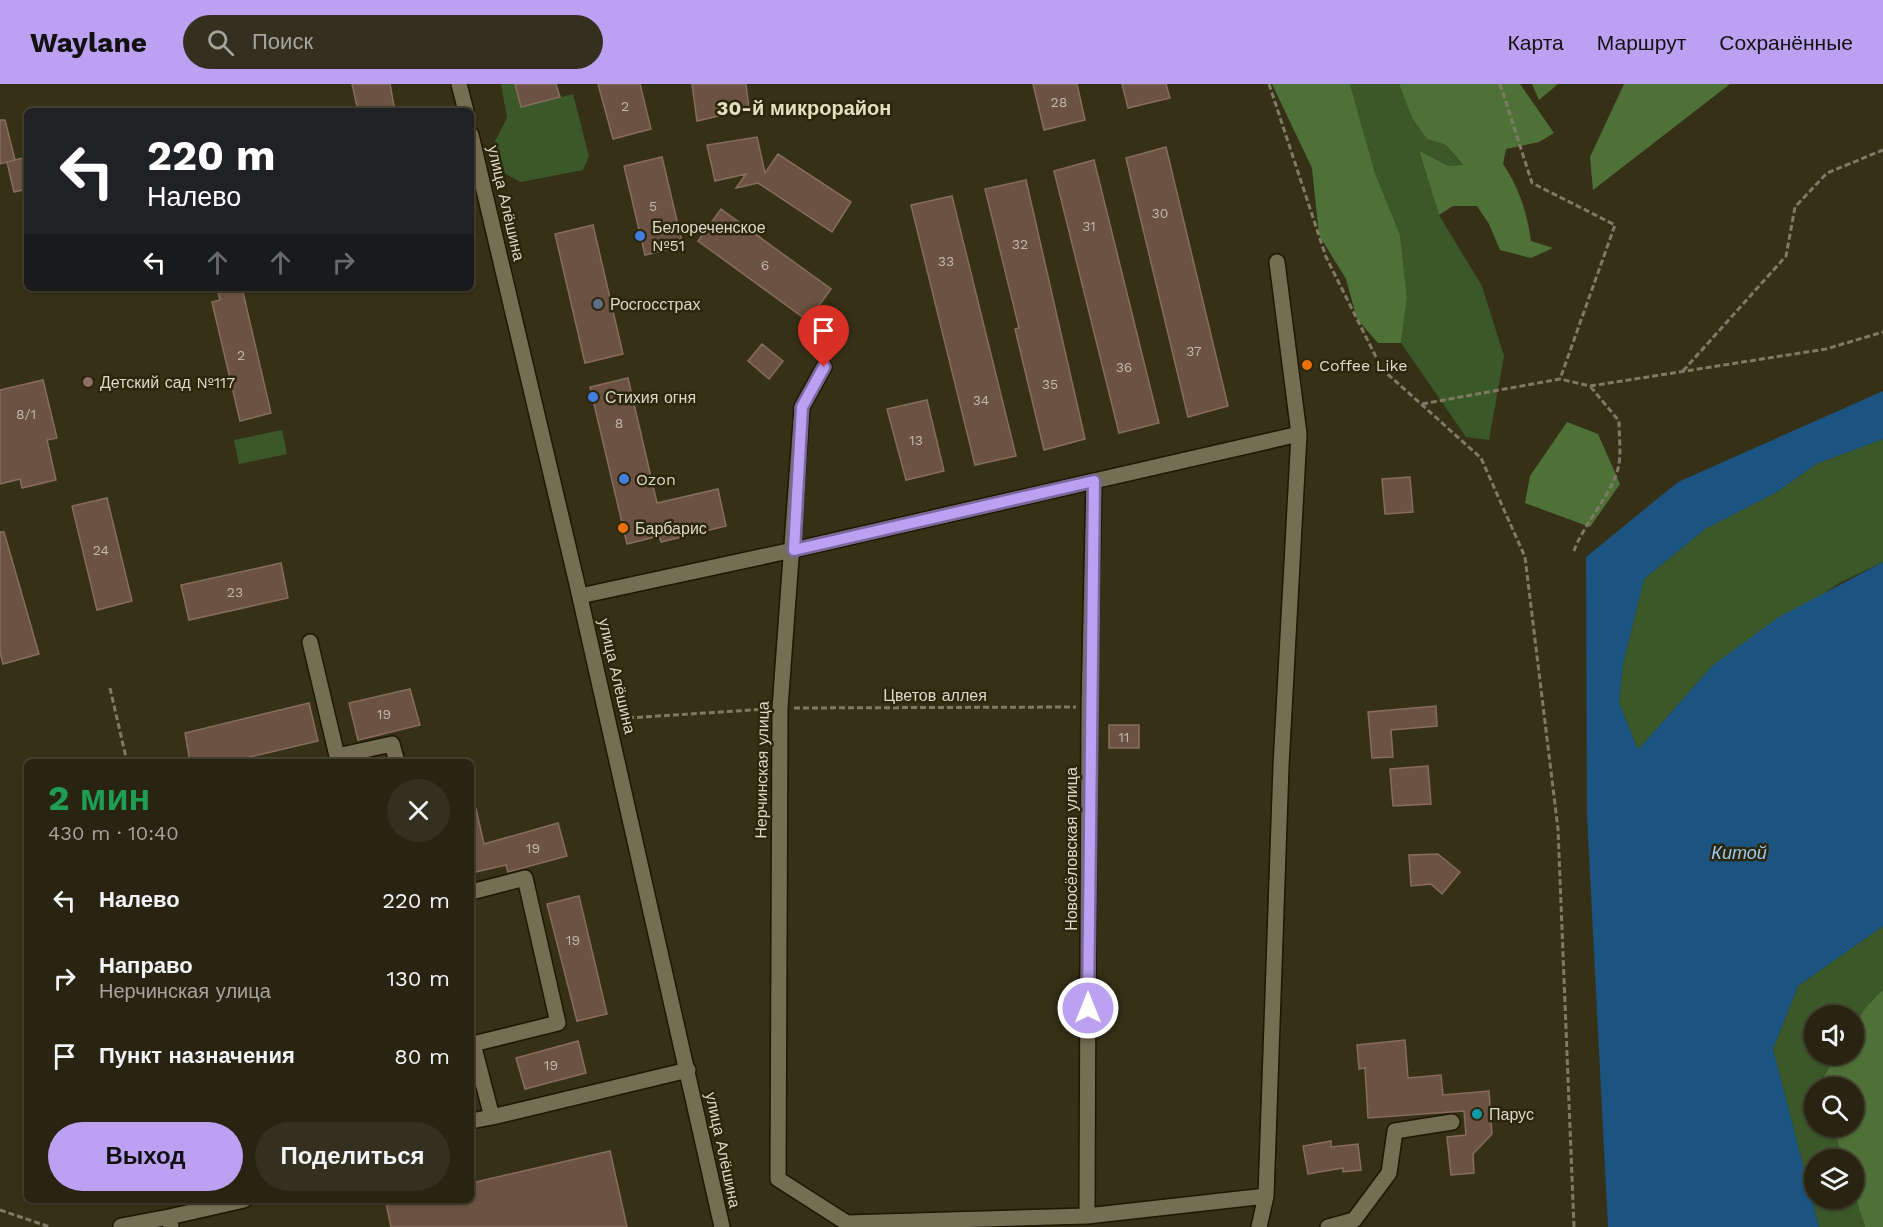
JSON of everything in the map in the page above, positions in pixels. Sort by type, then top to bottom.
[{"type":"street","points":[[459,84],[465,108]]},
{"type":"street","name":"улица Алёшина","points":[[474,148],[580,596],[722,1227]]},
{"type":"street","points":[[1259,1227],[1266,1196],[1281,766],[1299,434],[1277,262]]},
{"type":"street","name":"Нерчинская улица","points":[[824,367],[802,407],[794,550],[780,708],[778,1179],[847,1223],[1087,1216]]},
{"type":"street","points":[[580,596],[794,550],[1299,434]]},
{"type":"street","name":"Новосёловская улица","points":[[1087,1216],[1089,707],[1094,481]]},
{"type":"street","points":[[310,642],[336,756],[392,744],[396,759]]},
{"type":"street","points":[[474,891],[525,878],[558,1023],[474,1044],[492,1117]]},
{"type":"street","points":[[474,1120],[688,1070]]},
{"type":"street","points":[[1328,1227],[1354,1220],[1389,1173],[1395,1131],[1452,1122]]},
{"type":"street","points":[[1087,1216],[1266,1196]]},
{"type":"street","points":[[121,1226],[170,1222],[234,1203]]},
{"type":"path","points":[[1269,84],[1326,257],[1382,369],[1481,458],[1525,557],[1558,829],[1574,1227]]},
{"type":"path","points":[[1500,84],[1532,183],[1615,225],[1560,379]]},
{"type":"path","points":[[1681,372],[1786,256],[1795,207],[1827,173],[1883,150]]},
{"type":"path","points":[[1422,404],[1560,379],[1590,386],[1681,372],[1826,349],[1883,332]]},
{"type":"path","points":[[1574,551],[1581,532],[1603,498],[1619,465],[1619,422],[1590,386]]},
{"type":"path","points":[[110,688],[126,759]]},
{"type":"path","name":"Цветов аллея","points":[[628,718],[780,708],[1089,707]]},
{"type":"path","points":[[0,1210],[50,1227]]},
{"type":"green space","points":[[501,84],[515,84],[521,107],[573,94],[589,156],[583,170],[521,182],[500,171],[494,143],[507,118]]},
{"type":"green space","points":[[1272,84],[1350,84],[1375,173],[1400,235],[1407,298],[1401,343],[1378,343],[1357,319],[1346,279],[1319,235],[1312,168]]},
{"type":"green space","points":[[1350,84],[1399,84],[1412,118],[1427,139],[1446,145],[1463,166],[1449,166],[1419,152],[1439,215],[1482,286],[1504,356],[1489,440],[1466,437],[1401,343],[1407,298],[1400,235],[1375,173]]},
{"type":"green space","points":[[1399,84],[1520,84],[1554,133],[1539,142],[1506,149],[1503,164],[1522,201],[1531,241],[1553,248],[1531,258],[1500,250],[1489,224],[1477,206],[1453,206],[1439,215],[1419,151],[1449,166],[1463,165],[1446,145],[1427,139],[1412,118]]},
{"type":"green space","points":[[1532,84],[1558,84],[1539,100]]},
{"type":"green space","points":[[1624,84],[1730,84],[1593,190],[1590,157]]},
{"type":"green space","points":[[1567,422],[1598,434],[1620,484],[1590,527],[1525,503],[1530,476]]},
{"type":"green space","points":[[282,430],[287,454],[239,464],[234,440]]},
{"type":"green space","points":[[1883,439],[1883,562],[1841,582],[1712,666],[1638,750],[1619,703],[1623,664],[1644,579],[1705,529],[1777,492],[1816,464]]},
{"type":"green space","points":[[1883,926],[1883,990],[1871,1001],[1864,1012],[1864,1005],[1804,1005],[1804,1065],[1830,1065],[1823,1077],[1804,1077],[1804,1137],[1836,1137],[1840,1149],[1804,1149],[1804,1169],[1773,1049],[1798,986]]},
{"type":"green space","points":[[1883,990],[1883,1227],[1865,1227],[1859,1209],[1864,1209],[1864,1149],[1840,1149],[1836,1137],[1864,1137],[1864,1077],[1823,1077],[1831,1065],[1864,1065],[1864,1011]]},
{"type":"green space","points":[[1814,1209],[1859,1209],[1865,1227],[1819,1227]]},
{"type":"water","name":"Китой","points":[[1883,391],[1883,439],[1816,464],[1777,492],[1705,529],[1644,579],[1623,664],[1619,703],[1638,750],[1712,666],[1779,617],[1883,562],[1883,926],[1798,986],[1773,1049],[1804,1169],[1804,1209],[1814,1209],[1819,1227],[1608,1227],[1587,815],[1586,557],[1678,482]]},
{"type":"building","points":[[352,84],[390,84],[394,108],[357,108]]},
{"type":"building","points":[[515,84],[556,84],[560,97],[521,107]]},
{"type":"building","points":[[598,84],[640,84],[651,129],[613,139]]},
{"type":"building","points":[[692,84],[746,84],[749,109],[697,121]]},
{"type":"building","points":[[1033,84],[1077,84],[1085,120],[1044,130]]},
{"type":"building","points":[[1122,84],[1166,84],[1170,98],[1128,108]]},
{"type":"building","points":[[0,120],[5,120],[15,160],[0,164]]},
{"type":"building","points":[[757,137],[765,173],[778,154],[851,202],[832,232],[758,183],[736,188],[746,174],[715,181],[707,145]]},
{"type":"building","points":[[1166,147],[1228,406],[1188,417],[1126,158]]},
{"type":"building","points":[[662,157],[683,246],[645,255],[624,166]]},
{"type":"building","points":[[24,158],[24,190],[14,192],[7,162]]},
{"type":"building","points":[[1094,160],[1159,423],[1119,433],[1054,171]]},
{"type":"building","points":[[1026,180],[1085,439],[1044,450],[1015,329],[1019,328],[985,189]]},
{"type":"building","points":[[952,196],[1016,456],[975,465],[911,205]]},
{"type":"building","points":[[721,209],[831,289],[808,321],[698,241]]},
{"type":"building","points":[[593,225],[623,354],[585,363],[555,234]]},
{"type":"building","points":[[218,291],[243,291],[271,413],[240,421],[212,302],[220,300]]},
{"type":"building","points":[[762,344],[783,361],[769,379],[748,361]]},
{"type":"building","points":[[628,378],[657,503],[718,489],[726,526],[661,542],[659,536],[627,544],[590,387]]},
{"type":"building","points":[[43,380],[57,438],[47,440],[56,480],[22,488],[20,479],[0,484],[0,390]]},
{"type":"building","points":[[927,400],[944,471],[906,480],[887,409]]},
{"type":"building","points":[[1410,477],[1413,512],[1385,514],[1382,479]]},
{"type":"building","points":[[107,498],[132,601],[97,610],[72,506]]},
{"type":"building","points":[[0,532],[4,532],[39,654],[3,664],[0,653]]},
{"type":"building","points":[[281,563],[288,598],[189,620],[181,585]]},
{"type":"building","points":[[410,689],[420,725],[358,740],[349,703]]},
{"type":"building","points":[[309,703],[318,741],[241,759],[189,759],[185,733]]},
{"type":"building","points":[[1436,706],[1437,726],[1391,730],[1393,757],[1372,758],[1368,712]]},
{"type":"building","points":[[1109,725],[1139,725],[1139,748],[1109,748]]},
{"type":"building","points":[[1428,766],[1431,804],[1393,806],[1390,769]]},
{"type":"building","points":[[474,809],[476,809],[484,844],[558,823],[567,856],[508,872],[506,865],[474,872]]},
{"type":"building","points":[[1438,854],[1460,872],[1442,894],[1431,884],[1411,886],[1409,855]]},
{"type":"building","points":[[579,896],[607,1014],[577,1021],[547,904]]},
{"type":"building","points":[[1405,1040],[1408,1078],[1441,1075],[1443,1095],[1489,1091],[1492,1134],[1473,1154],[1474,1173],[1451,1175],[1447,1137],[1466,1135],[1464,1111],[1368,1118],[1365,1068],[1359,1069],[1357,1045]]},
{"type":"building","points":[[578,1041],[586,1073],[525,1089],[516,1058]]},
{"type":"building","points":[[1331,1141],[1331,1147],[1358,1144],[1361,1170],[1343,1172],[1343,1168],[1308,1174],[1303,1146]]},
{"type":"building","points":[[610,1151],[627,1227],[391,1227],[386,1203],[474,1203],[474,1182]]},
{"type":"place","name":"Белореченское №51","points":[[640,236]]},
{"type":"place","name":"Росгосстрах","points":[[598,304]]},
{"type":"place","name":"Coffee Like","points":[[1307,365]]},
{"type":"place","name":"Детский сад №117","points":[[88,382]]},
{"type":"place","name":"Стихия огня","points":[[593,397]]},
{"type":"place","name":"Ozon","points":[[624,479]]},
{"type":"place","name":"Барбарис","points":[[623,528]]},
{"type":"place","name":"Парус","points":[[1477,1114]]},
{"type":"district","name":"30-й микрорайон","points":[[804,108]]},
{"type":"route","points":[[824,367],[802,407],[794,550],[1094,481],[1089,707],[1088,1008]]}]
